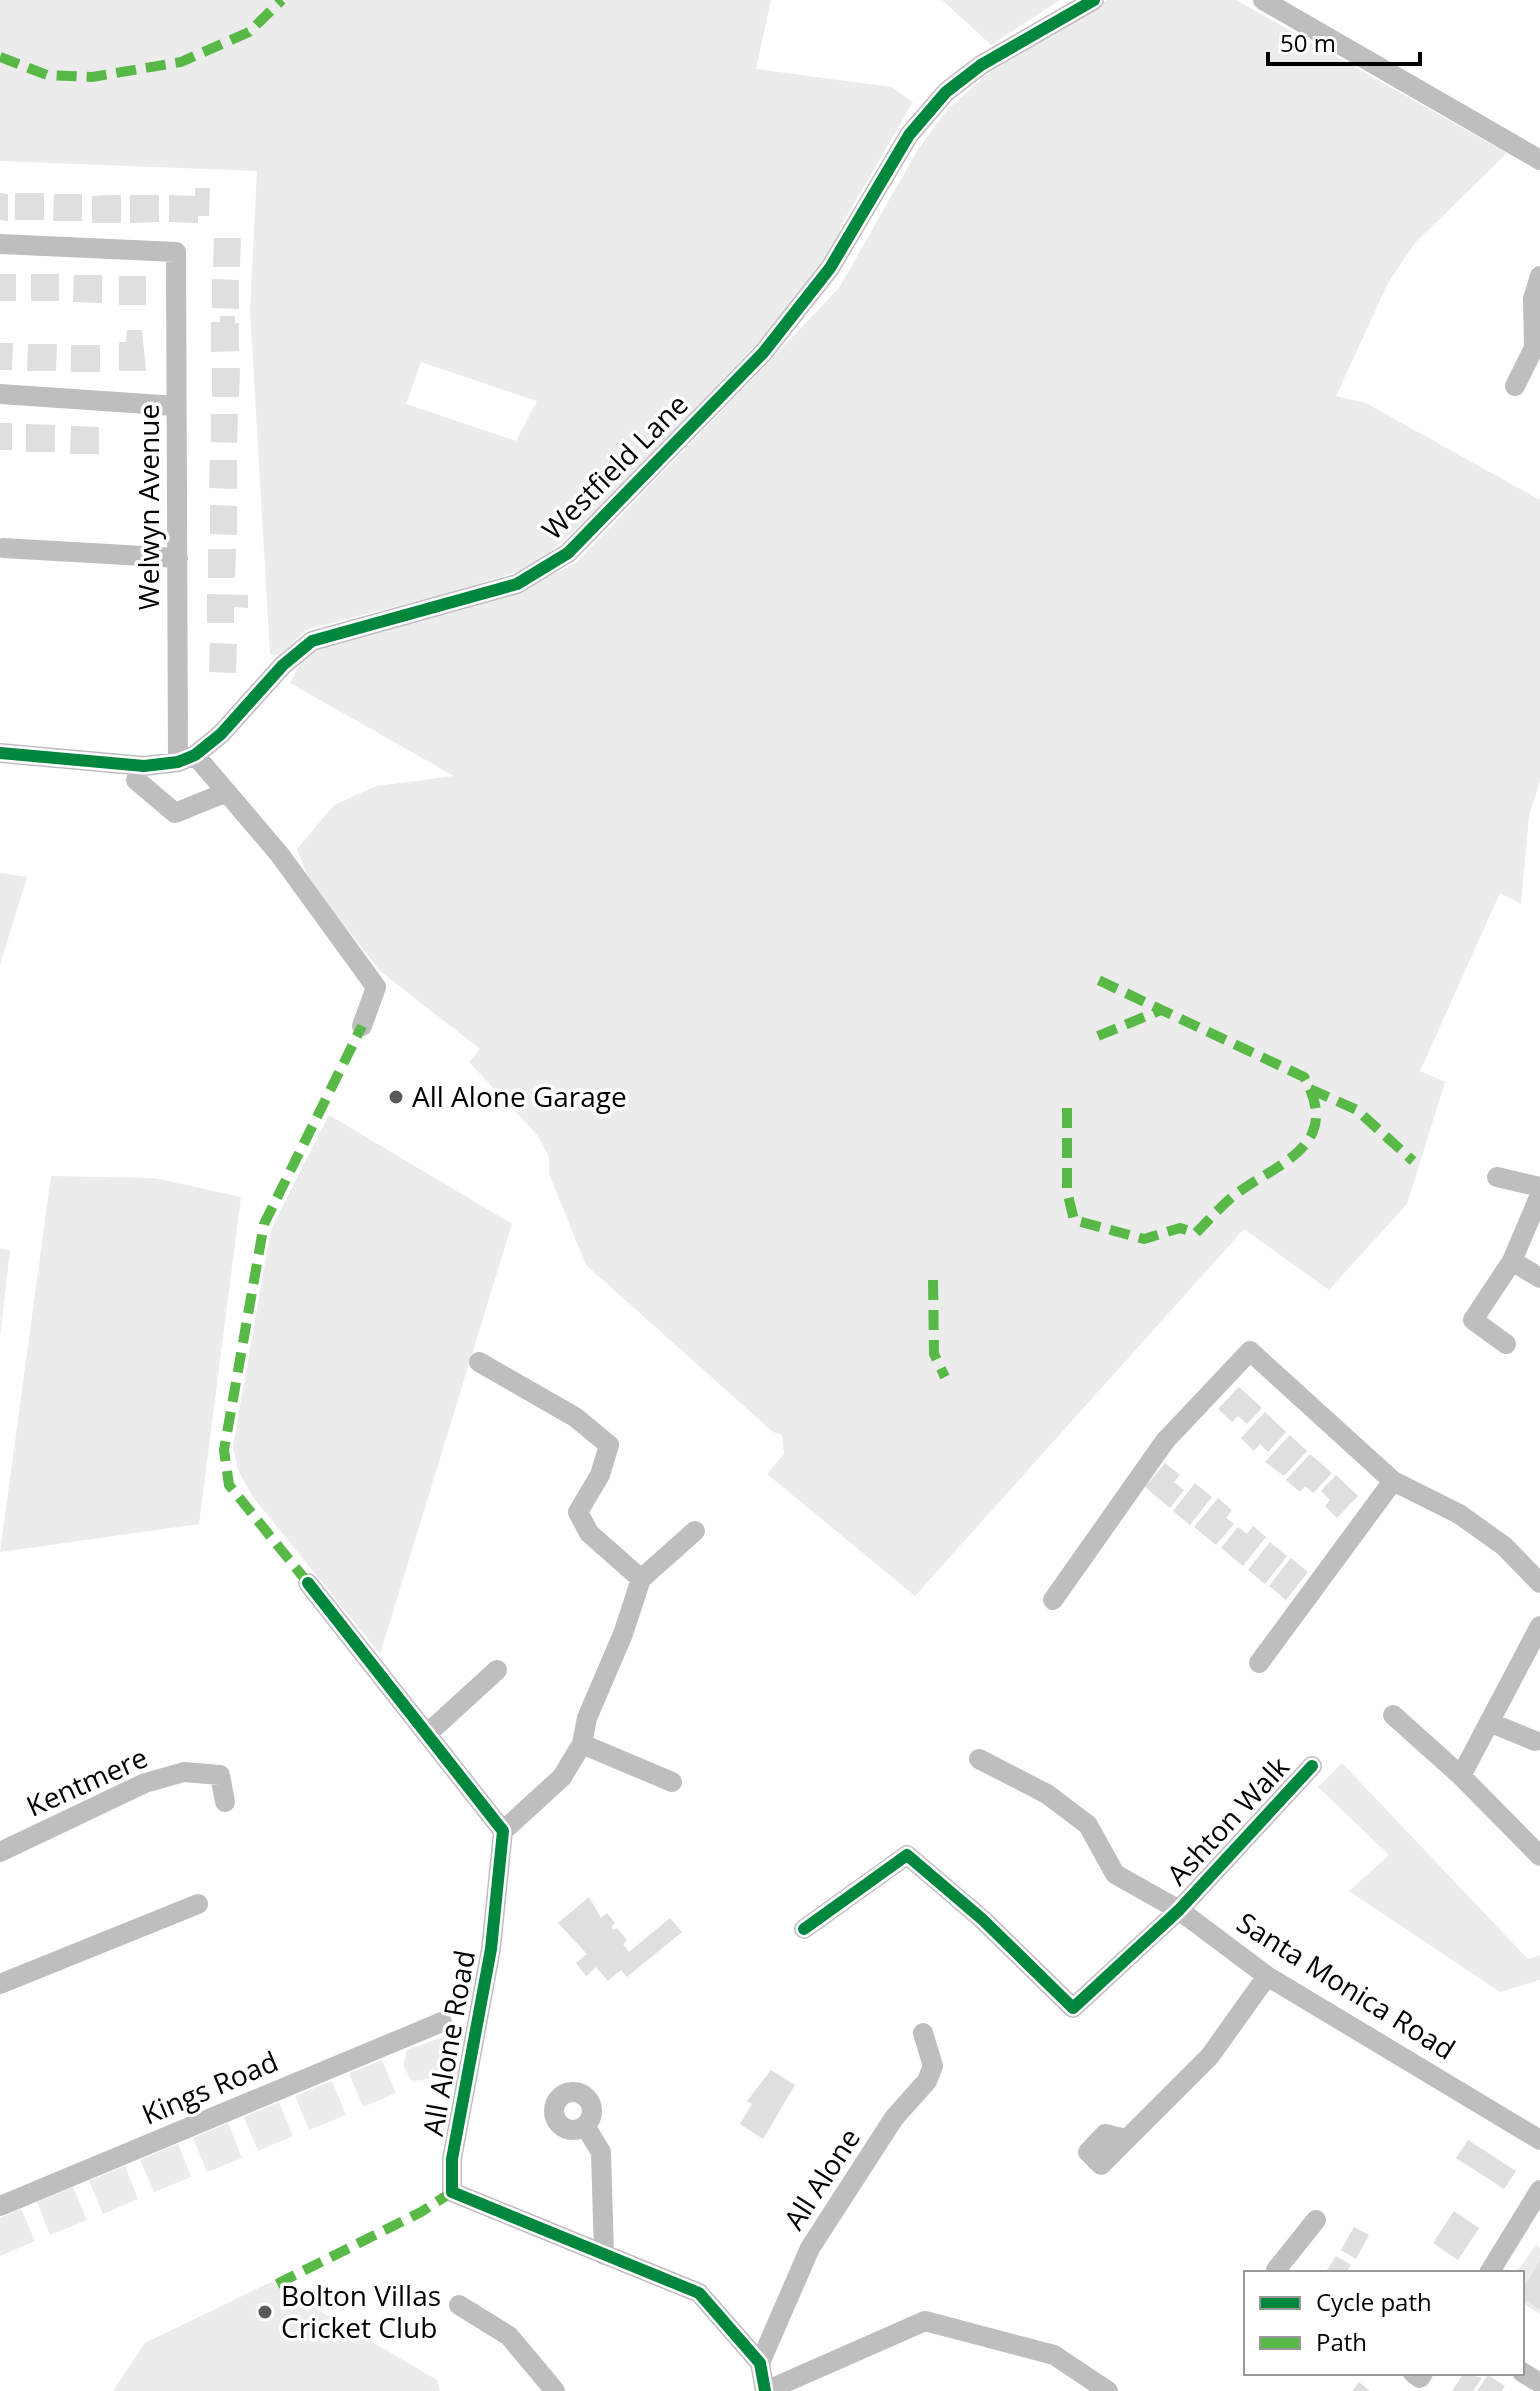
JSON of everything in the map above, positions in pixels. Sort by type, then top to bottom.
[{"type":"street","name":"Westfield Lane","points":[[186,758],[221,734],[283,665],[312,641],[517,584],[568,553],[763,353],[830,268],[909,135],[946,92],[981,65],[1094,0]]},
{"type":"street","points":[[1263,0],[1540,160]]},
{"type":"street","name":"Welwyn Avenue","points":[[0,244],[176,252],[178,558],[186,758]]},
{"type":"street","points":[[1515,386],[1534,348],[1533,299],[1540,276]]},
{"type":"street","points":[[0,394],[176,406]]},
{"type":"street","points":[[3,548],[178,558]]},
{"type":"street","points":[[0,753],[144,766],[186,758],[227,792],[280,855],[376,987],[362,1026]]},
{"type":"street","points":[[136,780],[175,813],[227,792]]},
{"type":"street","points":[[1497,1177],[1540,1187]]},
{"type":"street","points":[[1506,1344],[1473,1320],[1512,1261],[1540,1195]]},
{"type":"street","points":[[1512,1261],[1540,1278]]},
{"type":"street","points":[[1053,1600],[1165,1441],[1250,1351],[1393,1481],[1459,1514],[1504,1546],[1540,1583]]},
{"type":"street","points":[[479,1362],[575,1417],[609,1445],[600,1475],[578,1512],[589,1533],[641,1579]]},
{"type":"street","points":[[1259,1663],[1393,1481]]},
{"type":"street","points":[[308,1583],[503,1831],[562,1777],[582,1744],[587,1718],[641,1579],[695,1531]]},
{"type":"street","points":[[1461,1776],[1540,1626]]},
{"type":"street","points":[[427,1734],[497,1670]]},
{"type":"street","points":[[1393,1715],[1461,1776],[1540,1856]]},
{"type":"street","points":[[1489,1722],[1535,1741]]},
{"type":"street","points":[[582,1744],[672,1782]]},
{"type":"street","name":"Santa Monica Road","points":[[979,1759],[1047,1794],[1088,1825],[1115,1874],[1179,1910],[1267,1976],[1540,2140]]},
{"type":"street","name":"Ashton Walk","points":[[804,1929],[907,1855],[982,1919],[1073,2008],[1179,1910],[1312,1766]]},
{"type":"street","name":"Kentmere","points":[[0,1852],[145,1783],[184,1772],[220,1775],[225,1802]]},
{"type":"street","name":"All Alone Road","points":[[503,1831],[491,1949],[452,2159],[452,2192],[699,2293],[760,2363]]},
{"type":"street","points":[[0,1984],[198,1904]]},
{"type":"street","points":[[1101,2165],[1210,2056],[1267,1976]]},
{"type":"street","name":"Kings Road","points":[[0,2206],[442,2022]]},
{"type":"street","name":"All Alone","points":[[760,2363],[810,2248],[894,2118],[927,2081],[933,2066],[923,2033]]},
{"type":"street","points":[[585,2126],[601,2152],[604,2255]]},
{"type":"street","points":[[1490,2271],[1540,2190]]},
{"type":"street","points":[[1277,2271],[1316,2220]]},
{"type":"street","points":[[459,2305],[509,2336],[555,2391]]},
{"type":"street","points":[[760,2363],[765,2391],[925,2321],[1054,2355],[1097,2388]]},
{"type":"shaded area","points":[[0,0],[771,0],[756,69],[891,87],[913,102],[840,228],[841,239],[769,331],[595,512],[533,567],[456,591],[308,629],[279,655],[270,654],[250,310],[257,171],[0,161]],"holes":[[[421,362],[537,401],[516,441],[406,404]]]},
{"type":"shaded area","points":[[942,0],[1060,0],[991,45]]},
{"type":"shaded area","points":[[1107,0],[1236,0],[1507,153],[1415,243],[1388,283],[1336,396],[1366,403],[1540,500],[1540,781],[1529,816],[1521,904],[1500,893],[1420,1071],[1445,1082],[1407,1204],[1329,1290],[1244,1229],[915,1596],[767,1474],[784,1454],[782,1435],[773,1432],[586,1265],[549,1174],[549,1157],[538,1136],[469,1062],[480,1049],[380,971],[310,882],[297,849],[334,805],[376,786],[454,776],[290,683],[302,660],[325,642],[537,582],[576,563],[839,288],[917,151],[947,110],[987,74]]},
{"type":"shaded area","points":[[0,873],[27,877],[0,965]]},
{"type":"shaded area","points":[[329,1115],[512,1224],[380,1654],[253,1497],[238,1470],[233,1446],[271,1229]]},
{"type":"shaded area","points":[[51,1176],[154,1178],[241,1197],[199,1524],[0,1552]]},
{"type":"shaded area","points":[[0,1249],[10,1250],[0,1338]]},
{"type":"shaded area","points":[[1342,1763],[1528,1959],[1540,1955],[1540,1980],[1500,1992],[1349,1891],[1389,1855],[1318,1787]]},
{"type":"shaded area","points":[[448,2035],[460,2036],[458,2074],[411,2080],[403,2066],[407,2050]]},
{"type":"shaded area","points":[[382,2060],[396,2093],[363,2107],[349,2073]]},
{"type":"shaded area","points":[[332,2081],[346,2115],[309,2130],[295,2096]]},
{"type":"shaded area","points":[[279,2102],[293,2136],[258,2151],[244,2117]]},
{"type":"shaded area","points":[[228,2123],[242,2158],[207,2172],[193,2138]]},
{"type":"shaded area","points":[[178,2144],[191,2177],[154,2192],[140,2160]]},
{"type":"shaded area","points":[[125,2166],[138,2199],[103,2214],[89,2181]]},
{"type":"shaded area","points":[[73,2187],[87,2220],[50,2235],[37,2202]]},
{"type":"shaded area","points":[[21,2209],[35,2241],[0,2256],[0,2218]]},
{"type":"shaded area","points":[[1536,2245],[1540,2248],[1540,2314],[1524,2304],[1524,2271],[1517,2271]]},
{"type":"shaded area","name":"Bolton Villas Cricket Club","points":[[271,2282],[437,2380],[440,2391],[113,2391],[145,2343]]},
{"type":"building","points":[[195,188],[210,188],[209,216],[198,216],[198,223],[169,222],[169,195],[195,196]]},
{"type":"building","points":[[0,193],[8,194],[8,221],[0,220]]},
{"type":"building","points":[[15,193],[44,193],[44,220],[15,220]]},
{"type":"building","points":[[54,194],[82,194],[82,221],[53,221]]},
{"type":"building","points":[[121,195],[121,223],[92,223],[92,196]]},
{"type":"building","points":[[130,195],[159,195],[159,222],[130,223]]},
{"type":"building","points":[[214,238],[241,238],[240,267],[213,267]]},
{"type":"building","points":[[0,274],[16,274],[16,301],[0,301]]},
{"type":"building","points":[[31,274],[59,274],[59,301],[31,301]]},
{"type":"building","points":[[74,275],[102,275],[102,303],[73,302]]},
{"type":"building","points":[[119,276],[146,276],[146,305],[119,305]]},
{"type":"building","points":[[212,279],[239,280],[239,309],[212,308]]},
{"type":"building","points":[[220,316],[235,316],[235,323],[239,323],[239,351],[211,352],[211,322],[220,322]]},
{"type":"building","points":[[127,330],[142,330],[146,371],[119,371],[119,342],[126,342]]},
{"type":"building","points":[[0,343],[13,343],[12,370],[0,370]]},
{"type":"building","points":[[28,344],[57,344],[56,371],[27,371]]},
{"type":"building","points":[[71,345],[100,345],[100,372],[71,372]]},
{"type":"building","points":[[212,368],[240,368],[239,397],[212,397]]},
{"type":"building","points":[[211,414],[238,414],[237,443],[211,442]]},
{"type":"building","points":[[0,423],[12,423],[12,450],[0,450]]},
{"type":"building","points":[[26,424],[55,425],[55,452],[26,452]]},
{"type":"building","points":[[71,426],[99,427],[99,454],[70,454]]},
{"type":"building","points":[[210,460],[237,460],[237,489],[209,488]]},
{"type":"building","points":[[210,505],[237,506],[237,535],[210,534]]},
{"type":"building","points":[[208,549],[236,549],[235,578],[208,578]]},
{"type":"building","points":[[207,594],[248,595],[248,608],[234,607],[234,623],[207,623]]},
{"type":"building","points":[[210,643],[237,644],[236,673],[209,672]]},
{"type":"building","points":[[1239,1387],[1262,1408],[1247,1424],[1238,1416],[1232,1422],[1218,1409]]},
{"type":"building","points":[[1265,1412],[1286,1432],[1268,1452],[1260,1444],[1254,1451],[1241,1438]]},
{"type":"building","points":[[1290,1435],[1307,1451],[1284,1476],[1265,1462]]},
{"type":"building","points":[[1310,1454],[1332,1473],[1313,1493],[1305,1486],[1300,1492],[1286,1480]]},
{"type":"building","points":[[1165,1463],[1180,1475],[1174,1482],[1184,1490],[1170,1508],[1145,1487]]},
{"type":"building","points":[[1336,1475],[1358,1496],[1337,1518],[1325,1506],[1330,1500],[1321,1491]]},
{"type":"building","points":[[1195,1483],[1212,1497],[1190,1525],[1173,1511]]},
{"type":"building","points":[[1218,1498],[1232,1510],[1226,1518],[1234,1524],[1216,1545],[1194,1527]]},
{"type":"building","points":[[1253,1526],[1266,1537],[1243,1566],[1221,1548],[1238,1527],[1247,1534]]},
{"type":"building","points":[[1270,1542],[1287,1556],[1265,1584],[1248,1570]]},
{"type":"building","points":[[1291,1558],[1308,1572],[1286,1600],[1269,1586]]},
{"type":"building","points":[[589,1897],[601,1918],[607,1913],[615,1923],[611,1927],[614,1930],[617,1928],[627,1940],[623,1944],[629,1952],[670,1918],[682,1932],[627,1977],[621,1970],[608,1981],[596,1967],[586,1976],[576,1963],[587,1954],[558,1923]]},
{"type":"building","points":[[771,2070],[795,2085],[763,2139],[740,2124],[752,2104],[747,2101]]},
{"type":"building","points":[[1468,2140],[1516,2171],[1504,2189],[1456,2158]]},
{"type":"building","points":[[1454,2211],[1479,2228],[1458,2260],[1433,2243]]},
{"type":"building","points":[[1354,2227],[1369,2235],[1356,2259],[1341,2250]]},
{"type":"building","points":[[1336,2256],[1351,2265],[1347,2271],[1326,2271]]},
{"type":"building","points":[[1540,2261],[1540,2310],[1524,2299],[1524,2286]]},
{"type":"building","points":[[1463,2375],[1482,2378],[1473,2391],[1452,2391]]},
{"type":"building","points":[[1488,2375],[1505,2386],[1502,2391],[1477,2391]]},
{"type":"building","points":[[1359,2382],[1370,2391],[1352,2391]]},
{"type":"marked path","points":[[0,57],[47,75],[92,77],[181,62],[249,32],[282,0]]},
{"type":"marked path","points":[[1067,1108],[1067,1191],[1074,1220],[1144,1239],[1180,1228],[1196,1233],[1232,1197],[1299,1151],[1310,1137],[1316,1121],[1314,1101],[1304,1077],[1094,978]]},
{"type":"marked path","points":[[1098,1036],[1161,1010]]},
{"type":"marked path","points":[[308,1583],[229,1485],[224,1450],[264,1224],[362,1026]]},
{"type":"marked path","points":[[1310,1089],[1357,1110],[1413,1161]]},
{"type":"marked path","points":[[933,1280],[934,1354],[945,1377]]},
{"type":"marked path","points":[[277,2284],[421,2212],[452,2192]]},
{"type":"cycle path","points":[[0,753],[144,766],[178,762],[195,755],[221,734],[283,665],[312,641],[517,584],[568,553],[763,353],[830,268],[909,135],[946,92],[981,65],[1094,0]]},
{"type":"cycle path","points":[[308,1583],[503,1831],[491,1949],[452,2159],[452,2192],[699,2293],[760,2363],[765,2391]]},
{"type":"cycle path","points":[[804,1929],[907,1855],[982,1919],[1073,2008],[1179,1910],[1312,1766]]},
{"type":"place","name":"All Alone Garage","points":[[396,1097]]},
{"type":"place","name":"Bolton Villas Cricket Club","points":[[265,2312]]}]
